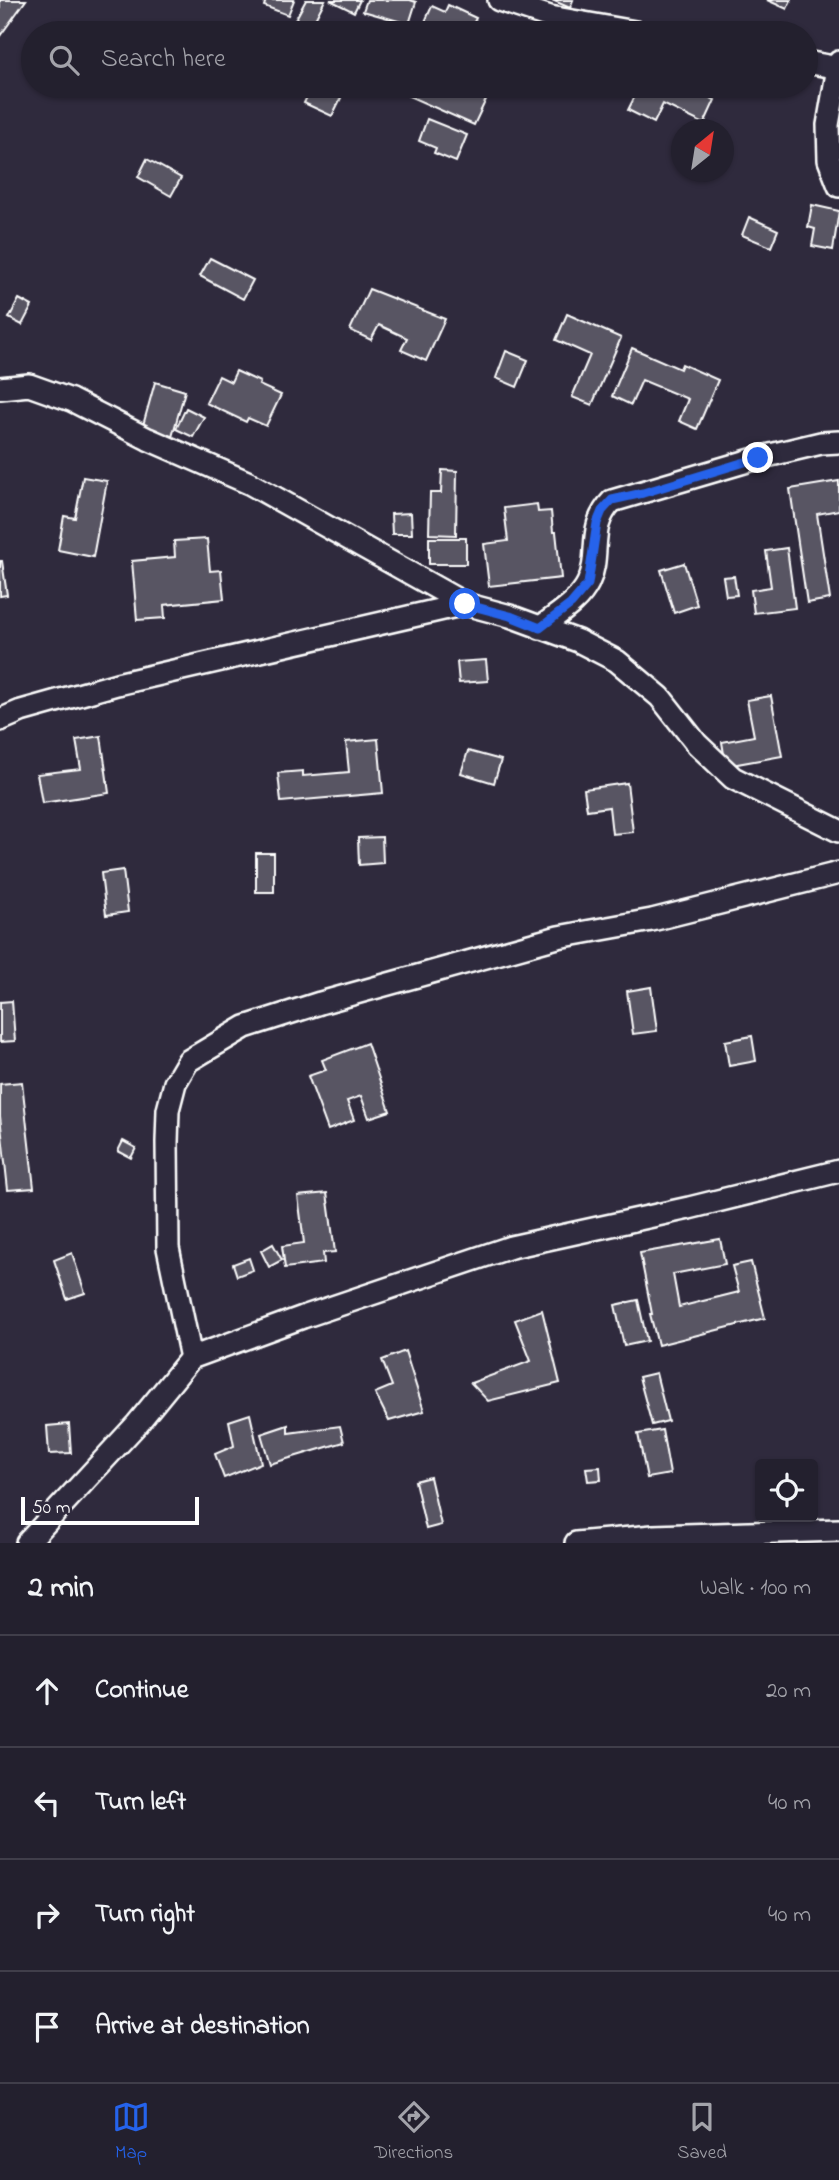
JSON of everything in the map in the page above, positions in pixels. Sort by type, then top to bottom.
[{"type":"street","points":[[499,0],[550,17],[573,21]]},
{"type":"street","points":[[818,64],[838,66],[828,125],[829,160],[839,186]]},
{"type":"street","points":[[0,388],[29,385],[71,400],[148,439],[249,483],[465,604],[510,616],[578,641],[617,661],[660,698],[696,744],[733,779],[839,831]]},
{"type":"street","points":[[540,628],[571,604],[588,584],[597,523],[602,511],[612,500],[758,458],[821,443],[839,442]]},
{"type":"street","points":[[0,720],[21,711],[117,684],[465,604]]},
{"type":"street","points":[[191,1358],[168,1248],[169,1110],[175,1083],[188,1061],[245,1027],[320,1003],[558,937],[652,920],[839,873]]},
{"type":"street","points":[[27,1543],[138,1424],[191,1358],[511,1247],[689,1208],[839,1171]]},
{"type":"street","points":[[576,1543],[666,1536],[839,1530]]},
{"type":"building","points":[[0,0],[26,0],[0,36]]},
{"type":"building","points":[[266,0],[294,0],[288,15],[264,6]]},
{"type":"building","points":[[306,0],[325,0],[314,21],[295,21]]},
{"type":"building","points":[[330,0],[360,0],[354,12]]},
{"type":"building","points":[[367,0],[416,2],[410,21],[398,21],[363,11]]},
{"type":"building","points":[[552,0],[573,0],[570,8]]},
{"type":"building","points":[[767,0],[791,0],[787,9]]},
{"type":"building","points":[[448,5],[476,18],[474,21],[425,21],[432,6],[445,12]]},
{"type":"building","points":[[306,98],[341,98],[332,116],[304,103]]},
{"type":"building","points":[[413,98],[487,98],[474,125]]},
{"type":"building","points":[[634,98],[715,100],[706,119],[694,119],[663,104],[654,123],[628,110]]},
{"type":"building","points":[[427,119],[467,135],[456,162],[434,153],[436,148],[419,141]]},
{"type":"building","points":[[147,159],[181,178],[171,196],[138,177]]},
{"type":"building","points":[[812,205],[839,211],[833,250],[812,246],[815,229],[808,227]]},
{"type":"building","points":[[749,217],[778,230],[771,247],[742,235]]},
{"type":"building","points":[[210,258],[253,280],[243,299],[200,276]]},
{"type":"building","points":[[369,289],[445,319],[426,361],[401,350],[407,338],[379,325],[371,340],[350,330]]},
{"type":"building","points":[[19,299],[32,306],[22,325],[9,318]]},
{"type":"building","points":[[567,314],[621,338],[592,405],[572,397],[590,355],[556,340]]},
{"type":"building","points":[[632,348],[680,369],[682,364],[718,380],[697,429],[679,421],[688,399],[642,380],[631,405],[612,396]]},
{"type":"building","points":[[506,351],[528,360],[517,387],[496,378]]},
{"type":"building","points":[[236,371],[281,395],[266,426],[248,418],[246,422],[206,403],[219,376],[231,382]]},
{"type":"building","points":[[155,382],[185,391],[172,437],[142,429]]},
{"type":"building","points":[[186,408],[204,417],[193,437],[176,429]]},
{"type":"building","points":[[442,470],[457,471],[456,535],[429,534],[430,493],[441,493]]},
{"type":"building","points":[[83,477],[107,481],[93,557],[58,550],[64,516],[75,518]]},
{"type":"building","points":[[839,481],[839,510],[817,514],[830,599],[807,603],[790,489]]},
{"type":"building","points":[[537,504],[538,512],[551,511],[561,578],[489,586],[484,544],[508,541],[504,508]]},
{"type":"building","points":[[411,513],[412,534],[392,534],[391,514]]},
{"type":"building","points":[[429,538],[466,538],[466,564],[429,564]]},
{"type":"building","points":[[207,539],[210,571],[221,570],[224,599],[164,605],[165,618],[137,620],[132,561],[175,557],[174,541]]},
{"type":"building","points":[[787,548],[795,608],[754,613],[751,590],[771,587],[766,551]]},
{"type":"building","points":[[0,561],[7,595],[0,596]]},
{"type":"building","points":[[684,563],[697,605],[674,613],[661,570]]},
{"type":"building","points":[[734,576],[737,595],[726,596],[723,577]]},
{"type":"building","points":[[486,660],[488,681],[459,683],[457,662]]},
{"type":"building","points":[[771,696],[782,756],[726,766],[722,742],[754,736],[747,700]]},
{"type":"building","points":[[101,736],[109,793],[42,803],[37,774],[81,769],[76,740]]},
{"type":"building","points":[[378,739],[383,793],[281,802],[278,773],[303,771],[303,776],[349,772],[346,742]]},
{"type":"building","points":[[468,751],[501,760],[494,783],[461,773]]},
{"type":"building","points":[[627,783],[633,832],[612,834],[609,807],[587,810],[584,789]]},
{"type":"building","points":[[382,837],[383,863],[359,865],[358,838]]},
{"type":"building","points":[[256,853],[274,853],[274,892],[256,892]]},
{"type":"building","points":[[123,870],[128,912],[106,915],[101,873]]},
{"type":"building","points":[[651,987],[657,1031],[633,1034],[627,991]]},
{"type":"building","points":[[12,1001],[15,1041],[0,1042],[0,1002]]},
{"type":"building","points":[[752,1036],[756,1061],[729,1066],[725,1041]]},
{"type":"building","points":[[367,1043],[390,1111],[369,1118],[361,1096],[347,1101],[354,1120],[328,1130],[308,1076],[326,1070],[322,1060]]},
{"type":"building","points":[[22,1082],[34,1188],[8,1190],[0,1116],[0,1084]]},
{"type":"building","points":[[123,1141],[136,1148],[131,1158],[118,1151]]},
{"type":"building","points":[[327,1193],[335,1252],[323,1253],[324,1263],[285,1268],[282,1246],[304,1243],[298,1196]]},
{"type":"building","points":[[720,1239],[725,1264],[673,1274],[679,1307],[739,1292],[732,1266],[751,1262],[765,1318],[658,1345],[640,1253]]},
{"type":"building","points":[[273,1244],[282,1260],[269,1267],[261,1251]]},
{"type":"building","points":[[72,1253],[85,1293],[67,1299],[54,1260]]},
{"type":"building","points":[[249,1258],[253,1270],[237,1276],[233,1264]]},
{"type":"building","points":[[638,1300],[647,1341],[624,1346],[615,1305]]},
{"type":"building","points":[[542,1310],[560,1383],[488,1401],[471,1383],[531,1361],[515,1320]]},
{"type":"building","points":[[405,1351],[424,1411],[389,1421],[375,1393],[392,1386],[382,1360]]},
{"type":"building","points":[[656,1373],[668,1421],[652,1425],[639,1377]]},
{"type":"building","points":[[250,1414],[261,1463],[224,1478],[215,1454],[234,1446],[229,1421]]},
{"type":"building","points":[[69,1424],[71,1453],[49,1454],[47,1426]]},
{"type":"building","points":[[288,1425],[288,1433],[340,1426],[344,1442],[270,1464],[261,1434]]},
{"type":"building","points":[[662,1430],[670,1474],[647,1478],[638,1434]]},
{"type":"building","points":[[600,1467],[601,1480],[588,1481],[586,1468]]},
{"type":"building","points":[[430,1477],[441,1525],[426,1529],[415,1481]]},
{"type":"route","points":[[465,604],[510,616],[540,628],[571,604],[588,584],[597,523],[602,511],[612,500],[758,458]]}]
